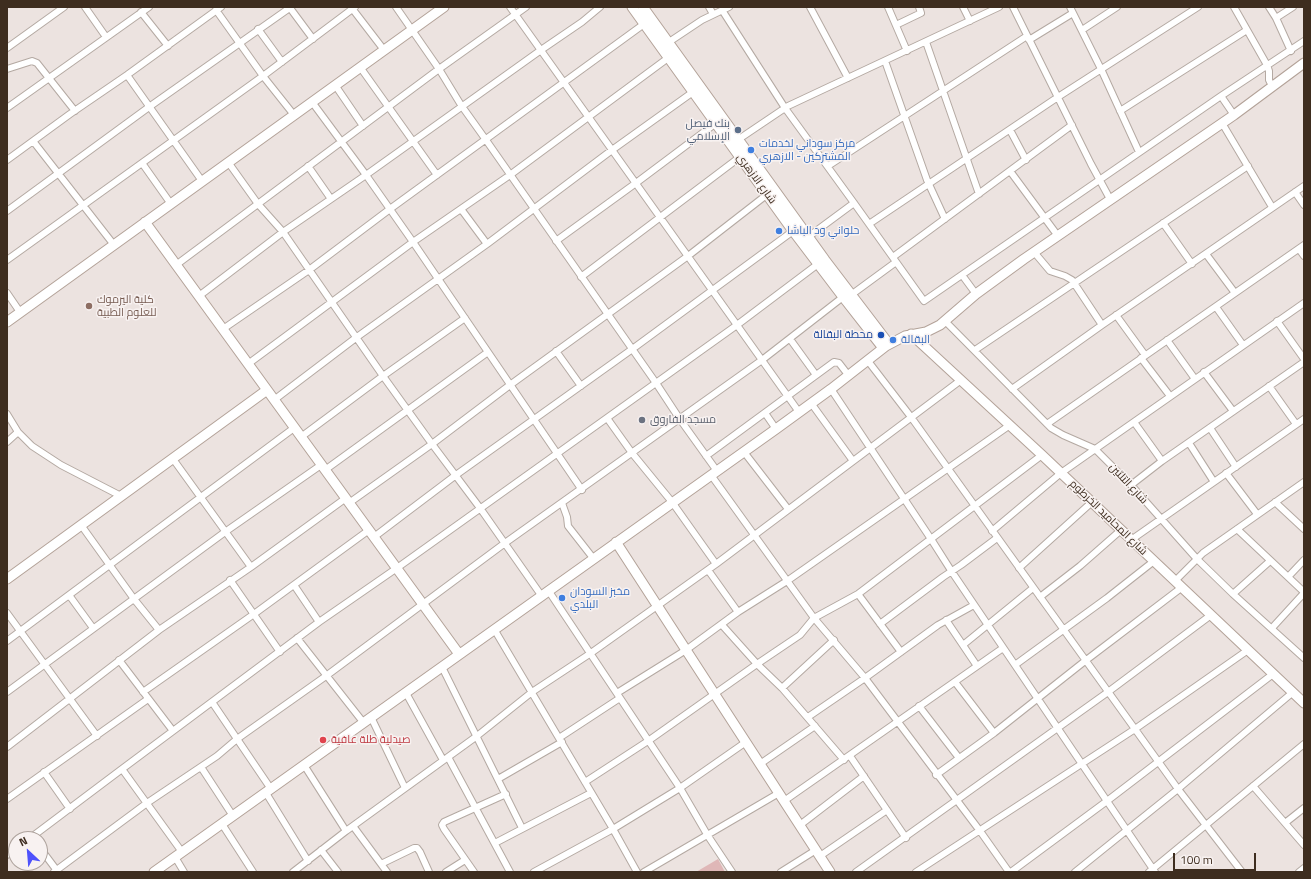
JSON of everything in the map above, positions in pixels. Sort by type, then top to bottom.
[{"type":"street","points":[[7,48],[64,7]]},
{"type":"street","points":[[85,7],[106,37]]},
{"type":"street","points":[[7,99],[9,107],[149,7]]},
{"type":"street","points":[[7,211],[149,107],[290,7],[313,39]]},
{"type":"street","points":[[396,7],[440,69],[461,105],[706,456],[714,473],[754,535],[814,618],[865,678],[936,775],[1010,872],[1107,801],[1273,674]]},
{"type":"street","points":[[7,322],[444,7]]},
{"type":"street","points":[[510,7],[799,412]]},
{"type":"street","points":[[176,265],[388,107],[526,7]]},
{"type":"street","points":[[199,296],[282,232],[366,175],[461,105],[582,22],[600,7]]},
{"type":"street","name":"شارع الازهري","points":[[632,7],[740,157],[808,237],[847,296]]},
{"type":"street","name":"شارع الازهري","points":[[643,7],[739,139],[793,230],[818,264],[847,296],[886,346]]},
{"type":"street","points":[[709,7],[713,14]]},
{"type":"street","points":[[669,42],[713,14],[729,7]]},
{"type":"street","points":[[810,7],[848,78]]},
{"type":"street","points":[[888,7],[907,51]]},
{"type":"street","points":[[896,25],[921,13],[919,7]]},
{"type":"street","points":[[963,7],[970,21]]},
{"type":"street","points":[[739,139],[785,108],[999,7]]},
{"type":"street","points":[[1082,30],[1117,7]]},
{"type":"street","points":[[869,224],[1058,97],[1198,7]]},
{"type":"street","points":[[1234,7],[1267,65],[1269,71],[1268,80],[1272,86]]},
{"type":"street","points":[[1269,7],[1276,18],[1291,51]]},
{"type":"street","points":[[1276,18],[1293,7]]},
{"type":"street","points":[[7,260],[263,76],[353,8],[384,50]]},
{"type":"street","points":[[1016,8],[1028,38],[1110,199]]},
{"type":"street","points":[[7,160],[219,9],[239,43],[294,115]]},
{"type":"street","points":[[722,10],[785,108],[924,301],[1139,152],[1304,41]]},
{"type":"street","points":[[828,166],[1071,10],[1101,69],[1139,152]]},
{"type":"street","points":[[141,12],[168,46]]},
{"type":"street","points":[[223,329],[309,270],[390,209],[644,24]]},
{"type":"street","points":[[258,29],[282,62]]},
{"type":"street","points":[[1120,111],[1247,30]]},
{"type":"street","points":[[926,42],[978,194]]},
{"type":"street","points":[[248,364],[413,242],[510,175],[668,58]]},
{"type":"street","points":[[7,69],[32,61],[37,63],[75,111]]},
{"type":"street","points":[[885,61],[928,184],[945,219]]},
{"type":"street","points":[[154,872],[811,404],[886,346],[910,334],[929,331],[945,321],[976,294],[1034,252],[1234,115],[1304,63]]},
{"type":"street","points":[[360,67],[437,175]]},
{"type":"street","points":[[127,75],[202,181]]},
{"type":"street","points":[[335,85],[363,126]]},
{"type":"street","points":[[274,400],[487,244],[612,150],[693,92]]},
{"type":"street","points":[[1221,96],[1234,115]]},
{"type":"street","points":[[312,102],[413,242],[582,490]]},
{"type":"street","points":[[556,241],[716,123]]},
{"type":"street","points":[[1222,123],[1272,207]]},
{"type":"street","points":[[48,860],[56,871],[147,803],[201,767],[237,739],[326,676],[505,543],[582,490],[679,418],[762,360],[895,260],[978,194],[1072,126]]},
{"type":"street","points":[[1010,130],[1026,160]]},
{"type":"street","points":[[33,141],[114,244]]},
{"type":"street","points":[[581,277],[740,157]]},
{"type":"street","points":[[228,162],[258,204],[282,232],[408,411],[505,543],[591,653],[648,742],[680,788],[708,836],[732,872]]},
{"type":"street","points":[[142,163],[171,204]]},
{"type":"street","points":[[308,166],[331,198]]},
{"type":"street","points":[[975,350],[1248,166]]},
{"type":"street","points":[[1010,171],[1058,236]]},
{"type":"street","points":[[1012,389],[1116,315],[1304,186]]},
{"type":"street","points":[[7,747],[159,630],[347,500],[432,444],[556,351],[688,256],[771,192]]},
{"type":"street","points":[[1295,192],[1304,205]]},
{"type":"street","points":[[808,237],[854,203]]},
{"type":"street","points":[[461,209],[487,244]]},
{"type":"street","points":[[145,222],[459,654]]},
{"type":"street","points":[[1163,223],[1192,264]]},
{"type":"street","points":[[143,692],[294,585],[534,420],[632,350],[793,230]]},
{"type":"street","points":[[1047,424],[1302,247],[1304,256]]},
{"type":"street","points":[[1034,252],[1050,271],[1068,278],[1073,283],[1102,325]]},
{"type":"street","points":[[1206,254],[1235,293]]},
{"type":"street","points":[[40,831],[297,638],[737,325],[818,264]]},
{"type":"street","points":[[962,275],[976,294]]},
{"type":"street","points":[[7,293],[20,312]]},
{"type":"street","points":[[992,531],[1061,473],[1304,302]]},
{"type":"street","points":[[1216,307],[1242,345]]},
{"type":"street","points":[[1116,315],[1170,396]]},
{"type":"street","points":[[301,437],[383,376],[465,318]]},
{"type":"street","name":"شارع التلتين","points":[[945,321],[1047,424],[1063,435],[1095,449],[1131,485],[1197,559],[1233,594],[1304,658]]},
{"type":"street","points":[[1131,485],[1162,461],[1304,360],[1277,321]]},
{"type":"street","name":"شارع المحاميد الخرطوم","points":[[910,334],[1010,425],[1304,703]]},
{"type":"street","points":[[790,339],[816,375]]},
{"type":"street","points":[[1167,340],[1195,378]]},
{"type":"street","points":[[556,351],[581,386]]},
{"type":"street","points":[[7,692],[225,532],[408,411],[488,352]]},
{"type":"street","points":[[868,361],[911,417],[1158,762],[1242,872]]},
{"type":"street","points":[[706,456],[836,362],[849,376]]},
{"type":"street","points":[[1204,372],[1233,411]]},
{"type":"street","points":[[293,872],[346,831],[477,736],[532,692],[591,653],[708,570],[960,380]]},
{"type":"street","points":[[1269,386],[1296,424]]},
{"type":"street","points":[[831,389],[988,626],[1107,801],[1152,871],[1304,744]]},
{"type":"street","points":[[7,579],[267,390]]},
{"type":"street","points":[[811,404],[853,461]]},
{"type":"street","points":[[765,413],[776,428]]},
{"type":"street","points":[[7,414],[18,432],[32,446],[43,454],[121,496]]},
{"type":"street","points":[[607,418],[672,502],[716,564]]},
{"type":"street","points":[[1131,540],[1304,419]]},
{"type":"street","points":[[1134,422],[1162,461]]},
{"type":"street","points":[[498,778],[561,740],[618,696],[722,625],[738,612],[787,581],[1010,425]]},
{"type":"street","points":[[7,641],[294,428]]},
{"type":"street","points":[[1210,428],[1236,466]]},
{"type":"street","points":[[7,442],[18,432]]},
{"type":"street","points":[[1188,443],[1214,482]]},
{"type":"street","points":[[744,452],[788,509]]},
{"type":"street","points":[[585,782],[648,742],[714,694],[800,635],[814,618],[858,594],[1042,455]]},
{"type":"street","points":[[173,458],[251,567]]},
{"type":"street","points":[[1226,473],[1257,514]]},
{"type":"street","points":[[936,775],[994,733],[1178,585],[1197,559],[1257,514],[1304,482]]},
{"type":"street","points":[[1020,568],[1092,502]]},
{"type":"street","points":[[1275,502],[1304,529]]},
{"type":"street","points":[[562,503],[567,517],[568,526],[593,558]]},
{"type":"street","points":[[81,525],[109,566],[159,630]]},
{"type":"street","points":[[1237,529],[1304,593],[1272,628]]},
{"type":"street","points":[[1040,597],[1080,566],[1121,530]]},
{"type":"street","points":[[880,624],[997,538]]},
{"type":"street","points":[[616,542],[830,872]]},
{"type":"street","points":[[1288,577],[1304,560]]},
{"type":"street","points":[[1015,665],[1107,598],[1154,561]]},
{"type":"street","points":[[1233,594],[1270,561]]},
{"type":"street","points":[[708,570],[738,612]]},
{"type":"street","points":[[230,580],[280,652]]},
{"type":"street","points":[[294,585],[319,622]]},
{"type":"street","points":[[963,645],[1034,588]]},
{"type":"street","points":[[858,594],[901,652]]},
{"type":"street","points":[[69,596],[93,628]]},
{"type":"street","points":[[808,717],[946,620],[974,605]]},
{"type":"street","points":[[7,613],[97,736]]},
{"type":"street","points":[[856,872],[1058,729],[1211,614]]},
{"type":"street","points":[[946,620],[977,666]]},
{"type":"street","points":[[722,625],[757,664],[782,688],[815,726],[864,776],[906,838]]},
{"type":"street","points":[[494,629],[561,740],[637,872]]},
{"type":"street","points":[[297,638],[326,676],[367,720],[405,788]]},
{"type":"street","points":[[782,688],[834,640]]},
{"type":"street","points":[[644,872],[782,797],[847,758],[1003,648]]},
{"type":"street","points":[[916,872],[1135,729],[1248,650]]},
{"type":"street","points":[[119,660],[173,731]]},
{"type":"street","points":[[442,667],[522,828]]},
{"type":"street","points":[[955,682],[994,733]]},
{"type":"street","points":[[406,693],[477,808],[510,872]]},
{"type":"street","points":[[1075,872],[1178,789],[1292,693]]},
{"type":"street","points":[[7,799],[148,699]]},
{"type":"street","points":[[212,702],[269,791],[308,861]]},
{"type":"street","points":[[919,706],[960,758]]},
{"type":"street","points":[[760,764],[815,726]]},
{"type":"street","points":[[538,871],[613,829],[680,788],[746,742]]},
{"type":"street","points":[[304,765],[346,831]]},
{"type":"street","points":[[201,767],[233,816]]},
{"type":"street","points":[[122,769],[147,803],[178,854],[184,872]]},
{"type":"street","points":[[44,772],[70,809]]},
{"type":"street","points":[[800,825],[864,776]]},
{"type":"street","points":[[1253,786],[1304,845]]},
{"type":"street","points":[[495,843],[591,793]]},
{"type":"street","points":[[474,872],[442,825],[444,822],[506,794]]},
{"type":"street","points":[[1285,823],[1304,808]]},
{"type":"street","points":[[781,872],[818,853],[887,810]]},
{"type":"street","points":[[222,824],[253,872]]},
{"type":"street","points":[[353,826],[387,872]]},
{"type":"street","points":[[382,864],[414,848],[418,848],[429,872]]},
{"type":"street","points":[[321,850],[338,872]]},
{"type":"street","points":[[446,872],[465,860]]},
{"type":"street","points":[[1299,872],[1304,868]]},
{"type":"shaded area","points":[[718,859],[725,872],[696,872]]},
{"type":"place","name":"بنك فيصل الإسلامي","points":[[738,130]]},
{"type":"place","name":"مركز سوداني لخدمات المشتركين - الازهري","points":[[751,150]]},
{"type":"place","name":"حلواني ود الباشا","points":[[779,231]]},
{"type":"place","name":"كلية اليرموك للعلوم الطبية","points":[[89,306]]},
{"type":"place","name":"محطة البقالة","points":[[881,335]]},
{"type":"place","name":"البقالة","points":[[893,340]]},
{"type":"place","name":"مسجد الفاروق","points":[[642,420]]},
{"type":"place","name":"مخبز السودان البلدي","points":[[562,598]]},
{"type":"place","name":"صيدلية طلة عافية","points":[[323,740]]}]
